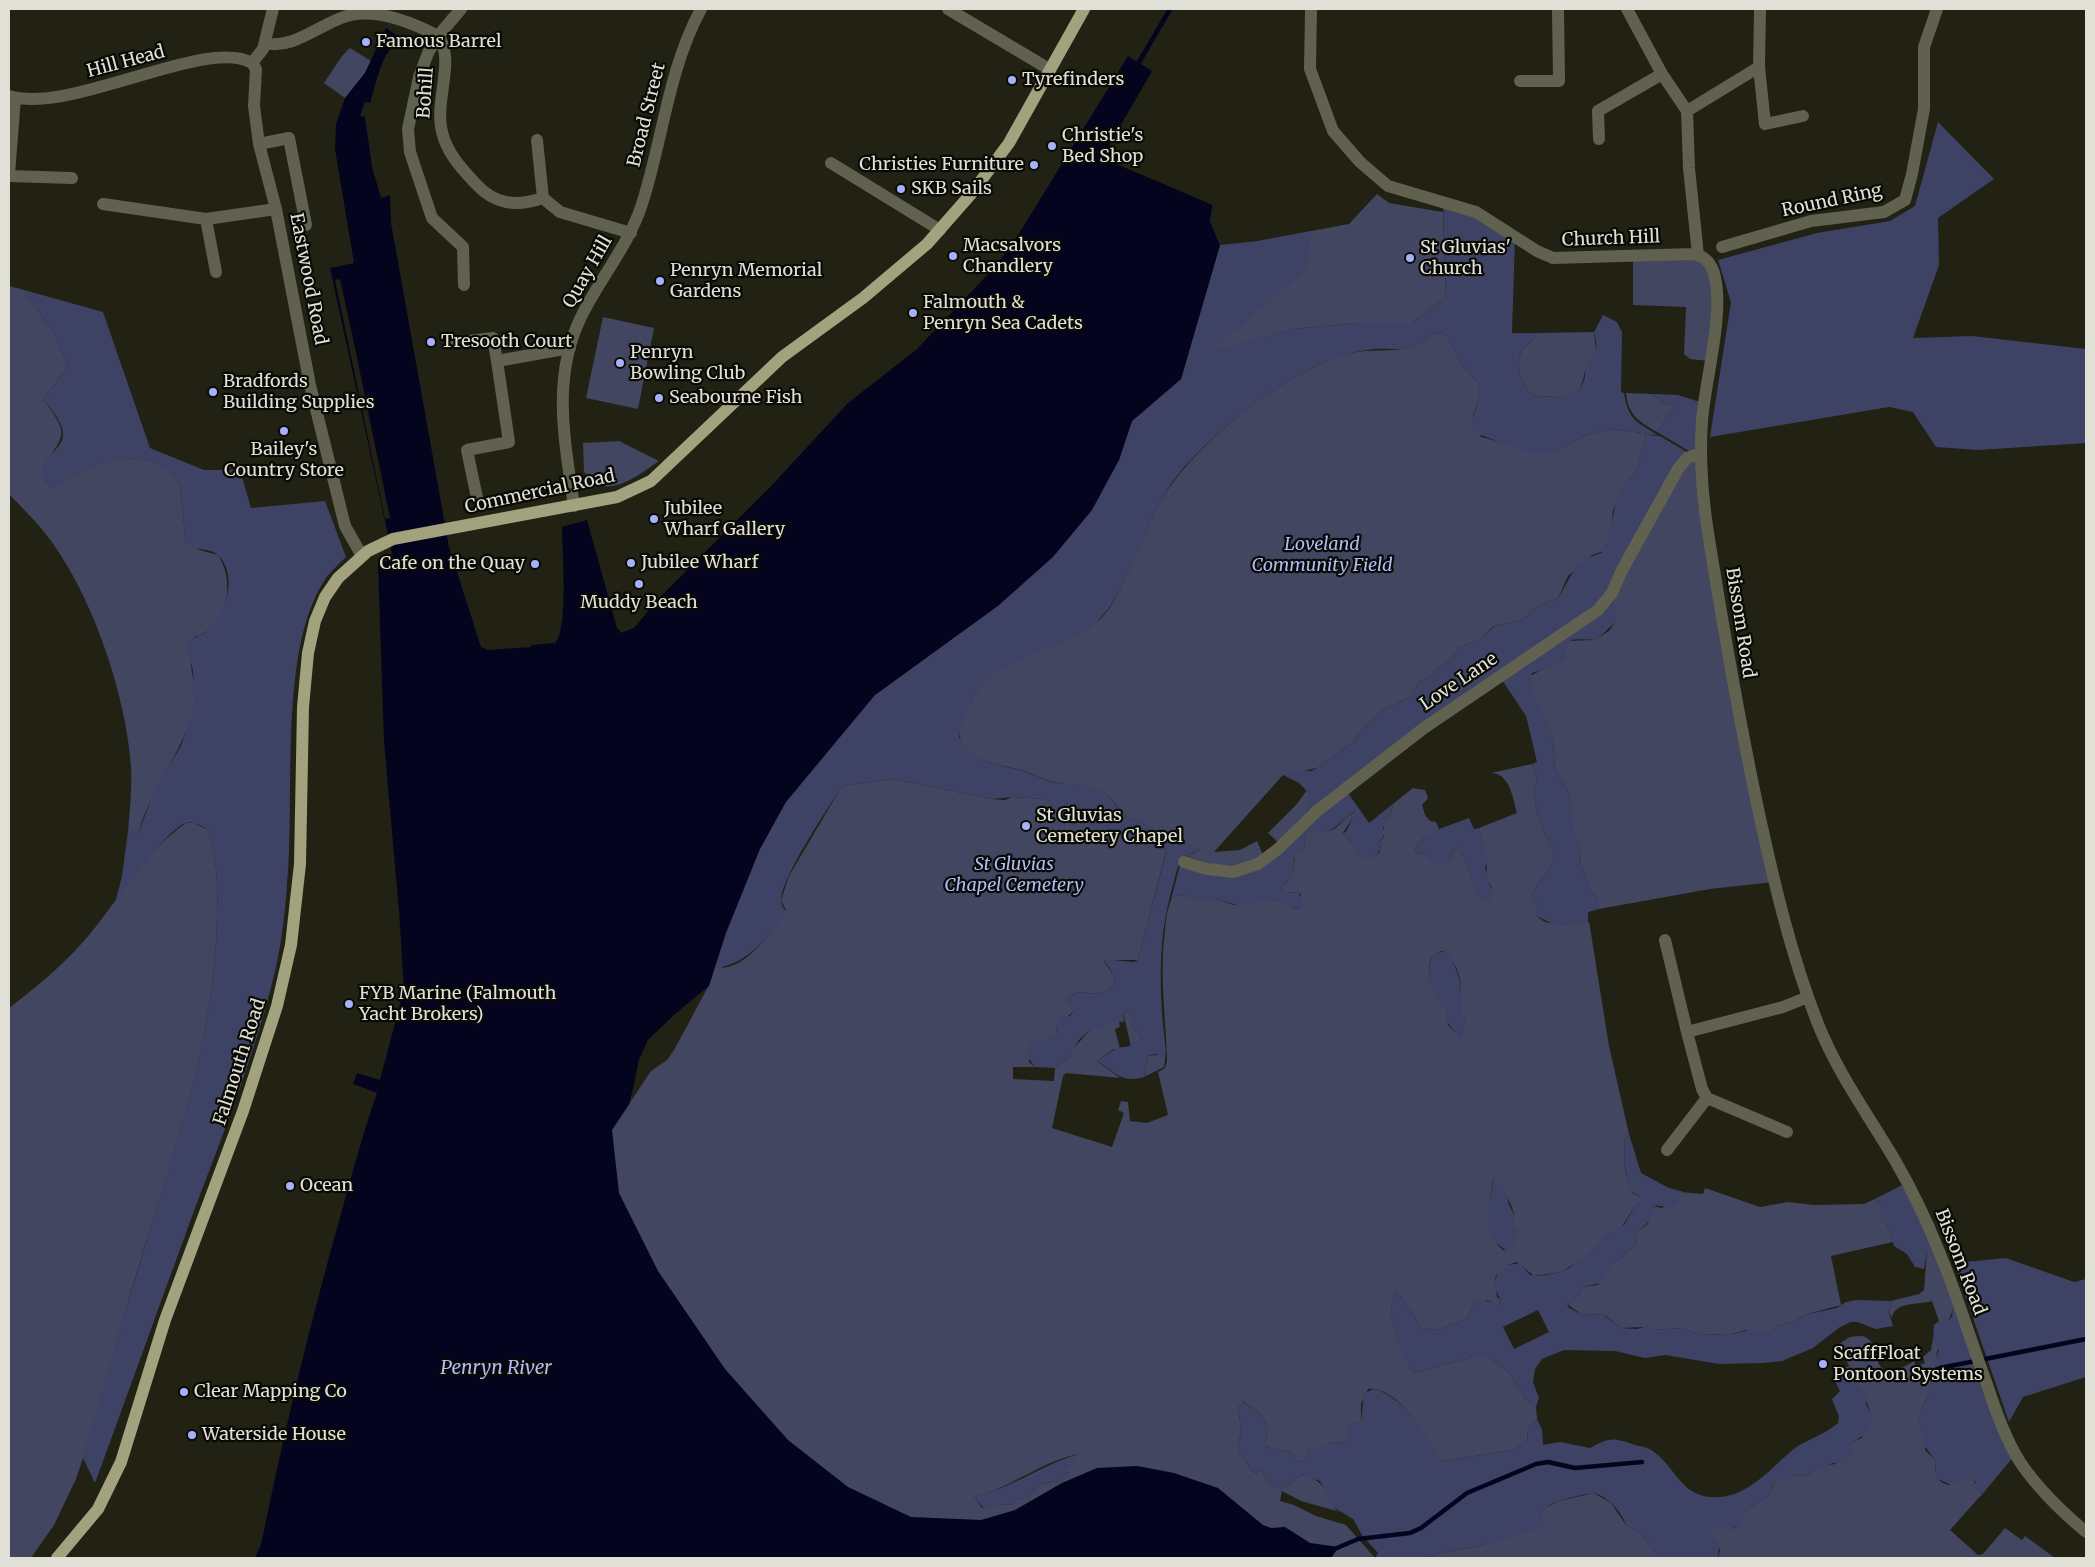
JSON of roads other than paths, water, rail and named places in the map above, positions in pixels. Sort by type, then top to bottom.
[{"type":"main road","name":"Commercial Road","points":[[362,556],[376,545],[402,536],[617,497],[652,481],[782,357],[863,298],[927,244],[940,230],[971,194],[1010,143],[1084,9]]},
{"type":"main road","name":"Falmouth Road","points":[[56,1558],[98,1509],[121,1462],[165,1320],[232,1143],[272,1022],[286,972],[300,864],[302,707],[309,646],[325,597],[338,578],[362,556]]},
{"type":"street","points":[[252,63],[265,43],[273,9]]},
{"type":"street","points":[[265,43],[273,45],[284,43],[354,12],[391,18],[438,36],[461,9]]},
{"type":"street","name":"Broad Street","points":[[631,233],[642,203],[678,62],[701,9]]},
{"type":"street","points":[[948,9],[1049,70]]},
{"type":"street","name":"Church Hill","points":[[1311,9],[1310,69],[1333,131],[1360,162],[1388,186],[1476,212],[1537,252],[1552,258],[1698,255]]},
{"type":"street","points":[[1520,81],[1559,81],[1558,9]]},
{"type":"street","points":[[1627,9],[1662,74],[1687,111],[1689,168],[1698,255]]},
{"type":"street","points":[[1760,9],[1759,67],[1765,124],[1802,116]]},
{"type":"street","name":"Round Ring","points":[[1722,247],[1811,221],[1884,212],[1904,200],[1912,174],[1924,108],[1924,47],[1937,9]]},
{"type":"street","name":"Bohill","points":[[464,285],[463,247],[432,218],[410,152],[408,122],[412,105],[424,63],[438,36],[445,46],[446,58],[439,99],[440,122],[450,153],[461,168],[491,198],[512,204],[529,203],[543,198]]},
{"type":"street","name":"Hill Head","points":[[12,97],[34,100],[88,90],[204,60],[233,58],[252,63]]},
{"type":"street","name":"Eastwood Road","points":[[252,63],[256,69],[254,106],[259,144],[276,209],[310,385],[335,495],[345,526],[362,556]]},
{"type":"street","points":[[1687,111],[1759,67]]},
{"type":"street","points":[[1599,139],[1598,111],[1662,74]]},
{"type":"street","points":[[12,97],[9,175],[72,178]]},
{"type":"street","points":[[259,144],[289,138],[306,225]]},
{"type":"street","points":[[537,140],[543,198],[560,212],[631,233]]},
{"type":"street","points":[[831,163],[940,230]]},
{"type":"street","points":[[103,204],[206,219],[276,209]]},
{"type":"street","points":[[206,219],[216,272]]},
{"type":"street","name":"Quay Hill","points":[[574,506],[561,412],[563,381],[570,348],[581,317],[631,233]]},
{"type":"street","name":"Bissom Road","points":[[1698,255],[1704,257],[1710,265],[1716,291],[1716,311],[1702,420],[1701,453],[1708,536],[1739,719],[1780,904],[1808,997],[1826,1043],[1843,1079],[1897,1163],[1923,1215],[1944,1265],[1999,1420],[2020,1461],[2046,1496],[2086,1532]]},
{"type":"street","points":[[452,343],[493,338],[497,361],[509,442],[468,450],[477,498]]},
{"type":"street","points":[[497,361],[570,348]]},
{"type":"street","name":"Love Lane","points":[[1184,862],[1207,869],[1233,872],[1258,864],[1278,849],[1317,811],[1424,728],[1598,610],[1612,593],[1622,570],[1678,469],[1687,458],[1701,453]]},
{"type":"street","points":[[1665,940],[1695,1067],[1707,1098],[1787,1132]]},
{"type":"street","points":[[1687,1032],[1784,1008],[1808,997]]},
{"type":"street","points":[[1667,1150],[1707,1098]]},
{"type":"water","name":"Penryn River","points":[[386,28],[400,38],[388,52],[370,103],[365,102],[360,116],[365,117],[372,167],[381,198],[390,195],[391,223],[449,547],[481,647],[488,650],[555,643],[562,622],[563,606],[562,527],[587,520],[617,628],[621,633],[634,628],[661,596],[772,485],[848,403],[917,349],[992,270],[1012,245],[1128,56],[1152,71],[1102,158],[1213,205],[1210,221],[1220,245],[1181,379],[1132,421],[1119,460],[1092,510],[1053,557],[999,605],[875,695],[786,802],[760,849],[726,933],[709,986],[675,1014],[648,1040],[639,1060],[630,1103],[612,1130],[619,1193],[658,1271],[725,1369],[788,1440],[848,1487],[911,1517],[981,1520],[1015,1510],[1062,1483],[1097,1468],[1137,1466],[1174,1473],[1218,1488],[1263,1525],[1271,1528],[1285,1527],[1310,1543],[1339,1547],[1331,1558],[255,1558],[261,1545],[295,1391],[324,1277],[377,1093],[353,1084],[357,1073],[380,1080],[404,989],[384,742],[378,565],[393,558],[330,268],[354,263],[335,149],[336,124],[345,98],[365,73]]},
{"type":"waterway","points":[[1138,64],[1170,9]]},
{"type":"waterway","points":[[1914,1378],[1940,1368],[2086,1339]]},
{"type":"waterway","points":[[1337,1548],[1358,1539],[1410,1533],[1421,1528],[1467,1493],[1536,1464],[1548,1462],[1575,1468],[1642,1462]]},
{"type":"place","name":"Famous Barrel","points":[[366,42]]},
{"type":"place","name":"Tyrefinders","points":[[1012,80]]},
{"type":"place","name":"Christie's Bed Shop","points":[[1052,146]]},
{"type":"place","name":"Christies Furniture","points":[[1034,165]]},
{"type":"place","name":"SKB Sails","points":[[901,189]]},
{"type":"place","name":"Macsalvors Chandlery","points":[[953,256]]},
{"type":"place","name":"St Gluvias' Church","points":[[1410,258]]},
{"type":"place","name":"Penryn Memorial Gardens","points":[[660,281]]},
{"type":"place","name":"Falmouth & Penryn Sea Cadets","points":[[913,313]]},
{"type":"place","name":"Tresooth Court","points":[[431,342]]},
{"type":"place","name":"Penryn Bowling Club","points":[[620,363]]},
{"type":"place","name":"Bradfords Building Supplies","points":[[213,392]]},
{"type":"place","name":"Seabourne Fish","points":[[659,398]]},
{"type":"place","name":"Bailey's Country Store","points":[[284,431]]},
{"type":"place","name":"Jubilee Wharf Gallery","points":[[654,519]]},
{"type":"place","name":"Jubilee Wharf","points":[[631,563]]},
{"type":"place","name":"Cafe on the Quay","points":[[535,564]]},
{"type":"place","name":"Muddy Beach","points":[[639,584]]},
{"type":"place","name":"St Gluvias Cemetery Chapel","points":[[1026,826]]},
{"type":"place","name":"FYB Marine (Falmouth Yacht Brokers)","points":[[349,1004]]},
{"type":"place","name":"Ocean","points":[[290,1186]]},
{"type":"place","name":"ScaffFloat Pontoon Systems","points":[[1823,1364]]},
{"type":"place","name":"Clear Mapping Co","points":[[184,1392]]},
{"type":"place","name":"Waterside House","points":[[192,1435]]},
{"type":"park label","name":"Loveland Community Field","points":[[1322,555]]},
{"type":"park label","name":"St Gluvias Chapel Cemetery","points":[[1014,875]]}]
